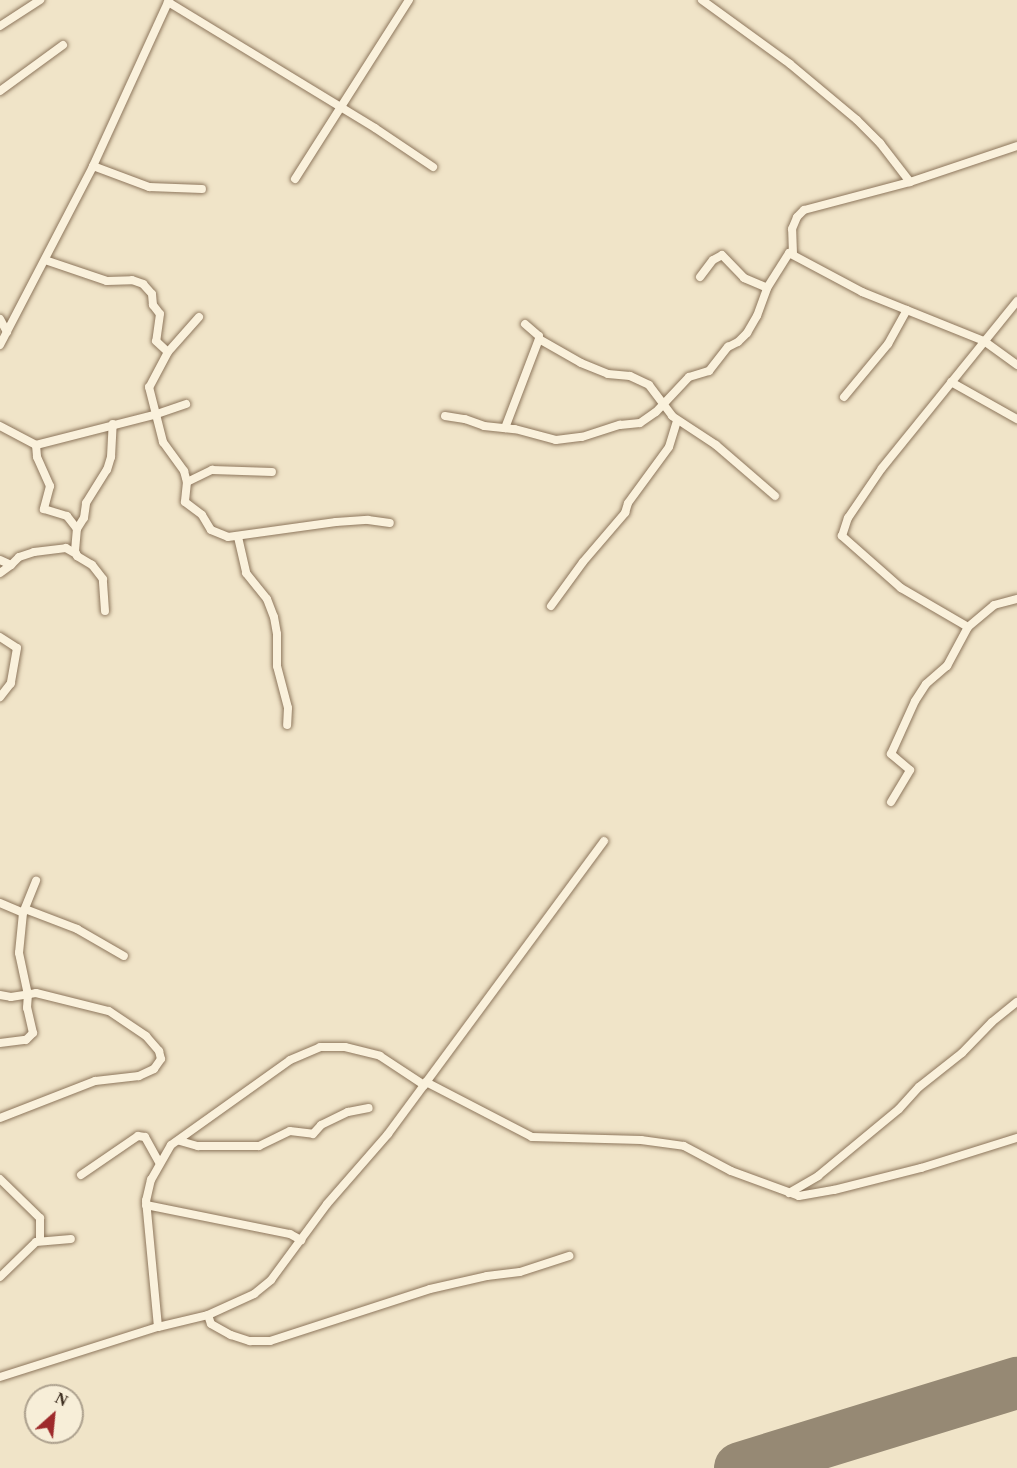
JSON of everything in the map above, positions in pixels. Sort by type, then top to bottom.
[{"type":"street","points":[[0,26],[40,0]]},
{"type":"street","points":[[295,179],[342,109],[409,0]]},
{"type":"street","points":[[702,0],[790,63],[857,120],[880,142],[910,182]]},
{"type":"street","points":[[0,345],[93,166],[169,1],[433,167]]},
{"type":"street","points":[[0,91],[63,45]]},
{"type":"street","points":[[793,254],[792,229],[797,217],[804,210],[910,182],[1017,146]]},
{"type":"street","points":[[93,166],[148,187],[202,189]]},
{"type":"street","points":[[445,416],[556,440],[570,439],[620,425],[635,425],[656,412],[688,377],[709,371],[728,347],[738,342],[747,333],[757,316],[767,288],[789,253],[862,292],[984,341],[1017,365]]},
{"type":"street","points":[[700,277],[714,260],[722,255],[744,278],[767,288]]},
{"type":"street","points":[[45,260],[107,281],[132,280],[142,284],[152,294],[153,305],[160,314],[156,340],[168,352]]},
{"type":"street","points":[[968,627],[901,588],[842,536],[862,495],[1017,301]]},
{"type":"street","points":[[844,397],[882,352],[907,310]]},
{"type":"street","points":[[199,317],[168,352],[148,387],[163,442],[180,463],[187,482],[185,502],[202,516],[211,530],[228,537],[336,522],[368,520],[390,523]]},
{"type":"street","points":[[0,319],[7,332]]},
{"type":"street","points":[[525,324],[539,336],[539,339],[597,370],[608,374],[630,376],[649,385],[677,420],[716,445],[776,496]]},
{"type":"street","points":[[505,428],[539,339]]},
{"type":"street","points":[[951,382],[1017,420]]},
{"type":"street","points":[[0,426],[36,445],[70,438],[186,404]]},
{"type":"street","points":[[551,606],[583,562],[625,513],[627,503],[669,447],[677,420]]},
{"type":"street","points":[[76,554],[77,529],[84,518],[86,503],[107,470],[113,424]]},
{"type":"street","points":[[36,445],[37,457],[50,486],[45,509],[67,516],[77,529]]},
{"type":"street","points":[[187,482],[212,470],[272,472]]},
{"type":"street","points":[[238,537],[246,573],[267,599],[274,617],[277,634],[277,666],[288,708],[287,724]]},
{"type":"street","points":[[0,573],[19,557],[34,552],[66,548],[99,571],[103,579],[105,611]]},
{"type":"street","points":[[0,560],[11,566]]},
{"type":"street","points":[[891,802],[910,770],[891,754],[915,701],[926,684],[947,666],[968,627],[994,605],[1017,599]]},
{"type":"street","points":[[0,637],[17,648],[11,683],[0,697]]},
{"type":"street","points":[[0,1377],[158,1327],[208,1315],[254,1294],[272,1280],[327,1204],[388,1134],[604,841]]},
{"type":"street","points":[[0,1043],[26,1040],[33,1036],[27,1008],[28,995],[19,954],[24,911],[36,880]]},
{"type":"street","points":[[0,903],[77,929],[123,956]]},
{"type":"street","points":[[0,995],[36,993],[109,1011],[146,1036],[159,1051],[160,1059],[157,1067],[139,1076],[95,1081],[0,1119]]},
{"type":"street","points":[[789,1193],[818,1176],[899,1109],[919,1087],[962,1053],[992,1022],[1017,1002]]},
{"type":"street","points":[[158,1327],[146,1205],[151,1180],[159,1162],[171,1145],[180,1141],[256,1082],[290,1060],[320,1047],[345,1047],[380,1056],[425,1084],[532,1137],[641,1140],[684,1146],[731,1171],[799,1196],[834,1190],[1017,1138]]},
{"type":"street","points":[[180,1141],[198,1146],[259,1146],[290,1131],[313,1134],[321,1125],[348,1112],[369,1108]]},
{"type":"street","points":[[81,1175],[138,1136],[144,1137],[159,1162]]},
{"type":"street","points":[[0,1179],[40,1218],[40,1240]]},
{"type":"street","points":[[146,1205],[290,1234],[301,1240]]},
{"type":"street","points":[[0,1277],[40,1240],[71,1239]]},
{"type":"street","points":[[208,1315],[211,1324],[219,1330],[250,1341],[270,1341],[430,1289],[487,1276],[520,1272],[569,1256]]},
{"type":"runway","points":[[740,1468],[1017,1383]]}]
